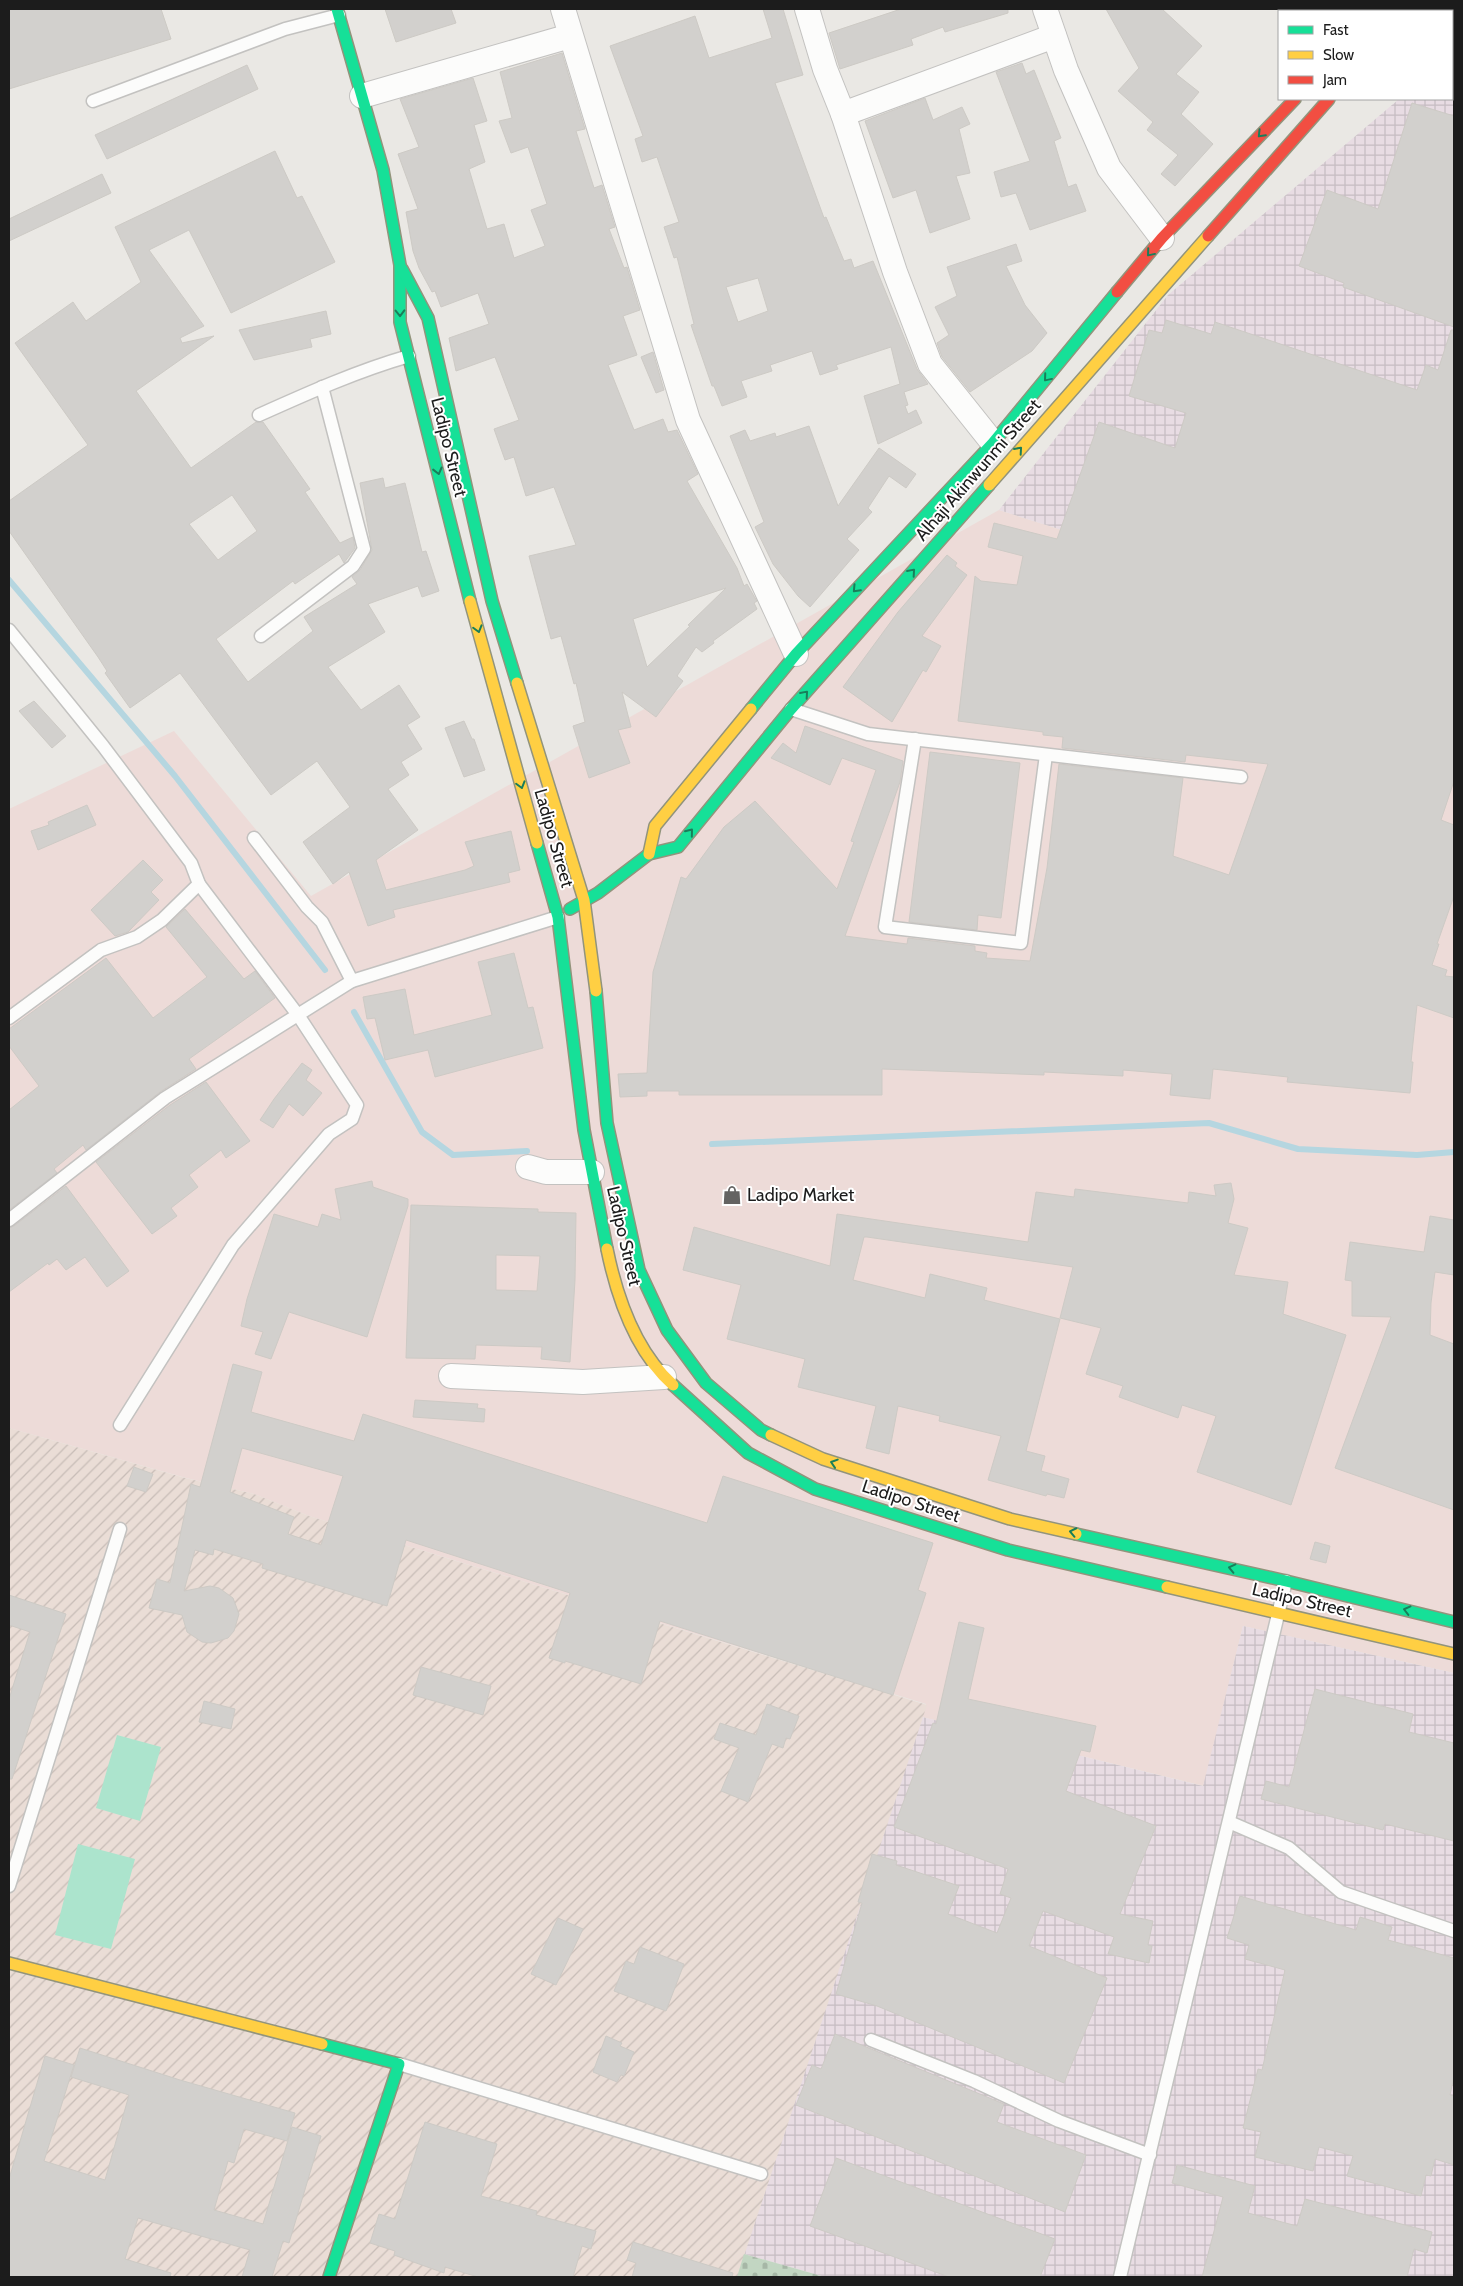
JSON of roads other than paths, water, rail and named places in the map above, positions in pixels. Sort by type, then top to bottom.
[{"type":"main road","name":"Ladipo Street","points":[[338,12],[383,170],[400,265],[400,322],[472,608],[558,917],[584,1130],[614,1284],[637,1339],[664,1377],[748,1453],[815,1489],[1008,1550],[1454,1654]]},
{"type":"main road","name":"Alhaji Akinwunmi Street","points":[[649,854],[655,826],[796,654],[993,444],[1162,238],[1294,100]]},
{"type":"main road","name":"Alhaji Akinwunmi Street","points":[[558,917],[624,874],[649,854],[678,847],[792,708],[1328,100]]},
{"type":"main road","name":"Ladipo Street","points":[[400,265],[428,318],[492,601],[584,900],[592,951],[607,1122],[640,1270],[667,1330],[706,1383],[761,1430],[823,1459],[1010,1519],[1286,1581],[1454,1622]]},
{"type":"main road","points":[[9,1963],[399,2064],[329,2277]]},
{"type":"street","points":[[563,9],[688,420],[796,654]]},
{"type":"street","points":[[807,9],[825,69],[843,114],[895,272],[930,364],[993,444]]},
{"type":"street","points":[[1045,9],[1066,70],[1109,168],[1162,238]]},
{"type":"street","points":[[362,96],[570,36]]},
{"type":"street","points":[[843,114],[1054,36]]},
{"type":"street","points":[[528,1167],[546,1172],[592,1172]]},
{"type":"street","points":[[451,1376],[583,1382],[664,1377]]},
{"type":"lane","points":[[93,101],[285,29],[338,12]]},
{"type":"lane","points":[[259,415],[322,386],[375,366],[409,356]]},
{"type":"lane","points":[[261,636],[353,566],[364,549],[322,386]]},
{"type":"lane","points":[[9,630],[109,754],[191,863],[199,884],[298,1015],[357,1105],[352,1119],[329,1134],[233,1245],[120,1425]]},
{"type":"lane","points":[[792,708],[868,734],[1241,777]]},
{"type":"lane","points":[[915,739],[885,927],[1021,943],[1046,755]]},
{"type":"lane","points":[[254,838],[307,907],[322,922],[352,981]]},
{"type":"lane","points":[[9,1018],[101,950],[137,937],[162,920],[199,884]]},
{"type":"lane","points":[[9,1220],[165,1098],[352,981],[558,917]]},
{"type":"lane","points":[[9,1886],[120,1529]]},
{"type":"lane","points":[[1120,2277],[1286,1581]]},
{"type":"lane","points":[[1229,1822],[1289,1848],[1340,1892],[1454,1931]]},
{"type":"lane","points":[[871,2040],[974,2081],[1059,2121],[1150,2155]]},
{"type":"lane","points":[[399,2064],[761,2174]]},
{"type":"waterway","points":[[9,580],[175,776],[325,970]]},
{"type":"waterway","points":[[354,1012],[422,1132],[453,1155],[527,1151]]},
{"type":"waterway","points":[[712,1144],[1209,1123],[1298,1149],[1417,1155],[1454,1152]]},
{"type":"place","name":"Ladipo Market","points":[[732,1195]]}]
